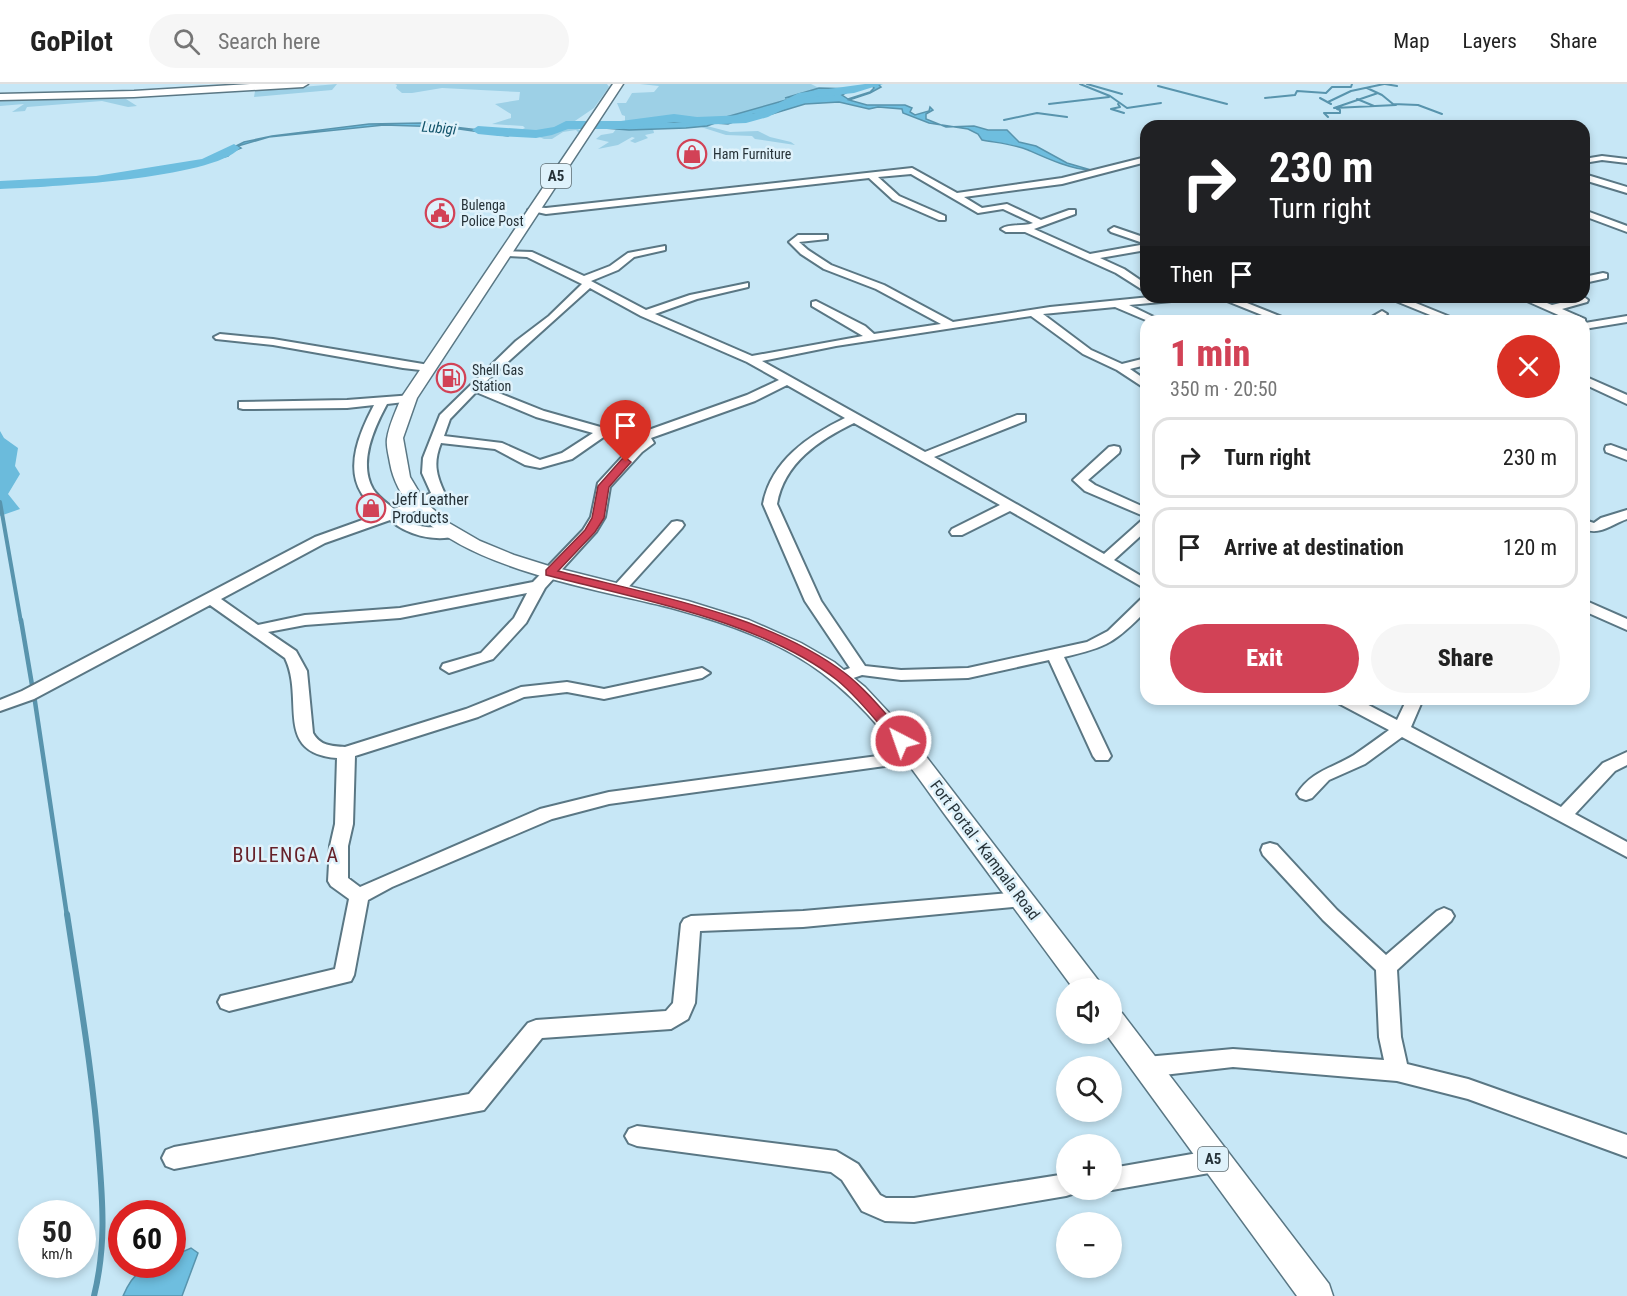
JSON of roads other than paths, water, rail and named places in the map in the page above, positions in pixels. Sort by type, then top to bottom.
[{"type":"highway","points":[[119,91],[246,84]]},
{"type":"highway","points":[[0,95],[283,84]]},
{"type":"highway","points":[[0,95],[134,94],[225,86],[303,84]]},
{"type":"main road","name":"Fort Portal - Kampala Road","points":[[618,84],[409,398],[399,420],[395,443],[400,476],[418,505],[452,534],[544,580],[619,589],[706,612],[796,647],[842,678],[873,708],[915,757],[1081,978]]},
{"type":"main road","name":"A5","points":[[1122,1035],[1317,1296]]},
{"type":"street","points":[[1590,160],[1608,158],[1627,161]]},
{"type":"street","points":[[955,196],[1062,180],[1140,160]]},
{"type":"street","points":[[533,210],[546,211],[685,197],[912,171],[981,212],[1004,206],[1041,224]]},
{"type":"street","points":[[871,176],[896,198],[942,218]]},
{"type":"street","points":[[1590,179],[1627,190]]},
{"type":"street","points":[[1006,229],[1026,229],[1072,212]]},
{"type":"street","points":[[1590,215],[1627,229]]},
{"type":"street","points":[[1026,229],[1120,271],[1140,286]]},
{"type":"street","points":[[1114,230],[1140,239]]},
{"type":"street","points":[[824,237],[798,238],[794,242],[805,256],[817,264],[892,292],[951,325]]},
{"type":"street","points":[[0,706],[28,695],[320,540],[418,505],[438,494],[429,473],[429,458],[435,439],[447,415],[520,343],[554,318],[585,283],[614,268],[631,255],[662,248]]},
{"type":"street","points":[[1091,258],[1140,248]]},
{"type":"street","points":[[506,253],[529,254],[559,267],[645,314],[751,360],[1010,505],[1140,581]]},
{"type":"street","points":[[1590,279],[1603,276]]},
{"type":"street","points":[[645,314],[694,297],[744,285]]},
{"type":"street","points":[[751,360],[951,325],[1140,301]]},
{"type":"street","points":[[1238,303],[1271,315]]},
{"type":"street","points":[[1407,303],[1439,315]]},
{"type":"street","points":[[1537,303],[1566,315]]},
{"type":"street","points":[[1551,309],[1572,303]]},
{"type":"street","points":[[816,304],[861,328],[872,338]]},
{"type":"street","points":[[1118,304],[1143,315]]},
{"type":"street","points":[[1034,313],[1087,352],[1121,368],[1140,381]]},
{"type":"street","points":[[1590,323],[1625,321]]},
{"type":"street","points":[[220,337],[284,344],[391,364],[429,368]]},
{"type":"street","points":[[1121,368],[1140,363]]},
{"type":"street","points":[[474,388],[490,392],[540,414],[603,432],[644,436],[751,398],[787,381]]},
{"type":"street","points":[[1590,383],[1627,400]]},
{"type":"street","points":[[243,405],[382,402],[409,398]]},
{"type":"street","points":[[382,402],[369,426],[360,472],[368,493],[391,515],[414,530],[452,534]]},
{"type":"street","points":[[855,418],[829,430],[786,468],[775,480],[770,493],[770,504],[813,601],[860,670]]},
{"type":"street","points":[[923,457],[1021,418]]},
{"type":"street","points":[[435,439],[490,445],[540,464],[567,456],[603,432]]},
{"type":"street","points":[[449,668],[487,656],[521,620],[544,580],[589,532],[598,518],[603,486],[637,449],[648,442],[644,436]]},
{"type":"street","points":[[1611,449],[1627,456]]},
{"type":"street","points":[[1114,450],[1080,480],[1090,488],[1140,510]]},
{"type":"street","points":[[957,532],[1010,505]]},
{"type":"street","points":[[1590,527],[1595,529],[1606,521],[1627,514]]},
{"type":"street","points":[[619,589],[676,525]]},
{"type":"street","points":[[1105,561],[1140,531]]},
{"type":"street","points":[[255,630],[305,620],[400,613],[544,580]]},
{"type":"street","points":[[209,597],[292,656],[301,677],[302,728],[308,741],[315,748],[327,754],[346,753],[472,712],[521,692],[567,687],[604,694],[702,673]]},
{"type":"street","points":[[842,678],[860,670],[902,675],[968,673],[1092,646],[1114,634],[1140,608]]},
{"type":"street","points":[[1590,608],[1626,625]]},
{"type":"street","points":[[1054,653],[1102,756]]},
{"type":"street","points":[[1355,705],[1627,850]]},
{"type":"street","points":[[1306,794],[1323,776],[1359,760],[1401,730],[1412,705]]},
{"type":"street","points":[[346,753],[344,824],[339,846],[338,881],[359,896]]},
{"type":"street","points":[[359,896],[385,882],[547,814],[609,798],[915,757]]},
{"type":"street","points":[[1564,815],[1609,767],[1627,758]]},
{"type":"street","points":[[1270,850],[1330,915],[1386,967],[1390,1037],[1397,1071]]},
{"type":"street","points":[[229,1002],[345,975],[359,896]]},
{"type":"street","points":[[174,1158],[476,1103],[536,1029],[671,1020],[680,1013],[684,1003],[691,924],[803,919],[1022,899]]},
{"type":"street","points":[[1386,967],[1444,916]]},
{"type":"street","points":[[1146,1067],[1233,1058],[1397,1071],[1468,1089],[1627,1146]]},
{"type":"street","points":[[637,1136],[836,1162],[849,1172],[871,1203],[885,1209],[915,1210],[1056,1187]]},
{"type":"street","points":[[1122,1177],[1215,1161]]},
{"type":"waterway","name":"Lubigi","points":[[478,130],[536,134],[548,133],[566,125],[621,125],[674,118],[697,121],[746,119],[764,115],[803,95],[854,90],[878,84]]},
{"type":"waterway","points":[[1080,84],[1110,96],[1127,108],[1161,103]]},
{"type":"waterway","points":[[1087,84],[1122,94]]},
{"type":"waterway","points":[[1265,98],[1295,95],[1297,91],[1326,93],[1332,87],[1351,87],[1352,84]]},
{"type":"waterway","points":[[1328,102],[1351,91],[1384,84]]},
{"type":"waterway","points":[[1385,84],[1397,86]]},
{"type":"waterway","points":[[1158,86],[1227,104]]},
{"type":"waterway","points":[[1367,88],[1378,93]]},
{"type":"waterway","points":[[1359,100],[1378,93]]},
{"type":"waterway","points":[[1378,93],[1393,104],[1418,105],[1442,114]]},
{"type":"waterway","points":[[1049,104],[1109,97]]},
{"type":"waterway","points":[[1320,98],[1331,104]]},
{"type":"waterway","points":[[1359,100],[1374,106]]},
{"type":"waterway","points":[[1359,100],[1334,108],[1396,105]]},
{"type":"waterway","points":[[1118,104],[1120,107],[1111,109],[1124,113]]},
{"type":"waterway","points":[[1328,117],[1324,113],[1340,113],[1337,109]]},
{"type":"waterway","points":[[1004,120],[1037,113],[1067,117]]},
{"type":"waterway","name":"Lubigi","points":[[0,185],[96,180],[204,162],[234,148]]},
{"type":"waterway","points":[[0,502],[21,622]]},
{"type":"waterway","points":[[21,620],[32,685]]},
{"type":"waterway","points":[[34,695],[67,916]]},
{"type":"waterway","points":[[67,914],[89,1064],[100,1173],[102,1243],[94,1296]]},
{"type":"place","name":"Ham Furniture","points":[[692,154]]},
{"type":"place","name":"Bulenga Police Post","points":[[440,213]]},
{"type":"place","name":"Shell Gas Station","points":[[451,378]]},
{"type":"place","name":"Jeff Leather Products","points":[[371,508]]},
{"type":"district","name":"BULENGA A","points":[[286,855]]}]
